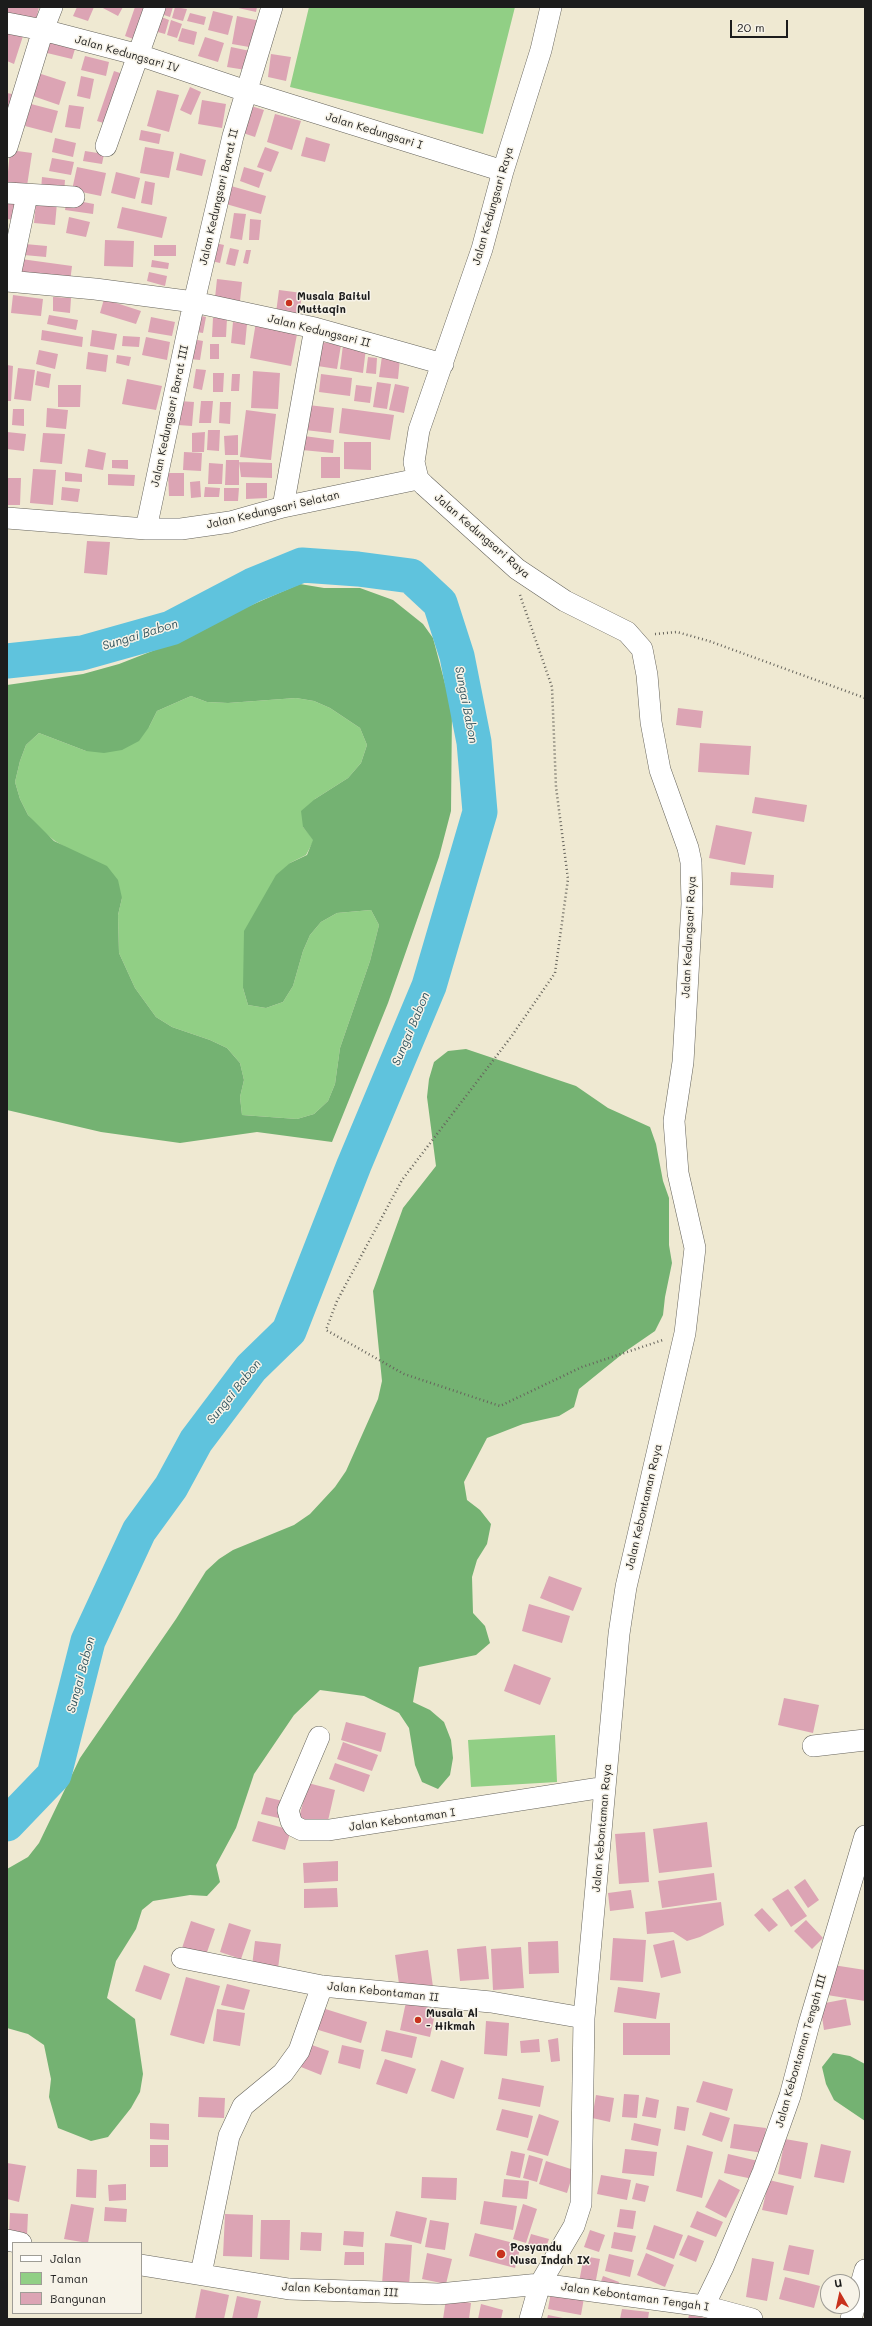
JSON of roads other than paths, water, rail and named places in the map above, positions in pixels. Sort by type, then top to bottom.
[{"type":"street","points":[[7,147],[43,30],[52,7]]},
{"type":"street","points":[[106,146],[155,7]]},
{"type":"street","name":"Jalan Kedungsari Barat II","points":[[194,302],[246,91],[272,7]]},
{"type":"street","name":"Jalan Kedungsari Raya","points":[[551,7],[541,50],[503,171],[482,249],[419,430],[414,453],[415,468],[418,479],[517,569],[565,601],[627,632],[642,649],[647,675],[651,722],[660,770],[688,848],[691,862],[692,904],[683,1062],[674,1121],[678,1173],[695,1248],[685,1333]]},
{"type":"street","name":"Jalan Kedungsari IV","points":[[7,23],[43,30],[139,55],[246,91]]},
{"type":"street","name":"Jalan Kedungsari I","points":[[246,91],[503,171]]},
{"type":"street","points":[[7,193],[27,196],[74,197]]},
{"type":"street","points":[[8,281],[27,196]]},
{"type":"street","name":"Jalan Kedungsari II","points":[[8,281],[95,289],[194,302],[315,328],[443,364]]},
{"type":"street","name":"Jalan Kedungsari Barat III","points":[[146,529],[194,302]]},
{"type":"street","points":[[283,507],[315,328]]},
{"type":"street","name":"Jalan Kedungsari Selatan","points":[[7,518],[146,529],[181,529],[230,522],[283,507],[418,479]]},
{"type":"street","name":"Jalan Kebontaman Raya","points":[[530,2319],[540,2284],[574,2226],[581,2204],[584,2018],[605,1787],[626,1587],[685,1333]]},
{"type":"street","name":"Jalan Kebontaman I","points":[[318,1737],[288,1810],[294,1826],[302,1830],[329,1830],[605,1787]]},
{"type":"street","points":[[812,1746],[865,1740]]},
{"type":"street","name":"Jalan Kebontaman Tengah III","points":[[704,2306],[723,2267],[763,2172],[790,2096],[809,2024],[865,1836]]},
{"type":"street","name":"Jalan Kebontaman II","points":[[182,1958],[322,1986],[491,2002],[584,2018]]},
{"type":"street","points":[[201,2274],[229,2136],[243,2106],[283,2073],[299,2051],[322,1986]]},
{"type":"street","name":"Jalan Kebontaman III","points":[[142,2265],[289,2289],[390,2293],[446,2293],[540,2284]]},
{"type":"street","points":[[851,2319],[865,2270]]},
{"type":"street","name":"Jalan Kebontaman Tengah I","points":[[540,2284],[704,2306],[752,2319]]},
{"type":"waterway","name":"Sungai Babon","points":[[7,661],[82,653],[171,628],[253,585],[302,565],[358,569],[411,576],[440,603],[457,656],[474,742],[480,812],[429,986],[354,1165],[289,1331],[251,1368],[196,1441],[171,1487],[139,1531],[88,1641],[54,1775],[7,1824]]},
{"type":"place","name":"Musala Baitul Muttaqin","points":[[289,303]]},
{"type":"place","name":"Musala Al - Hikmah","points":[[418,2020]]},
{"type":"place","name":"Posyandu Nusa Indah IX","points":[[501,2254]]}]
